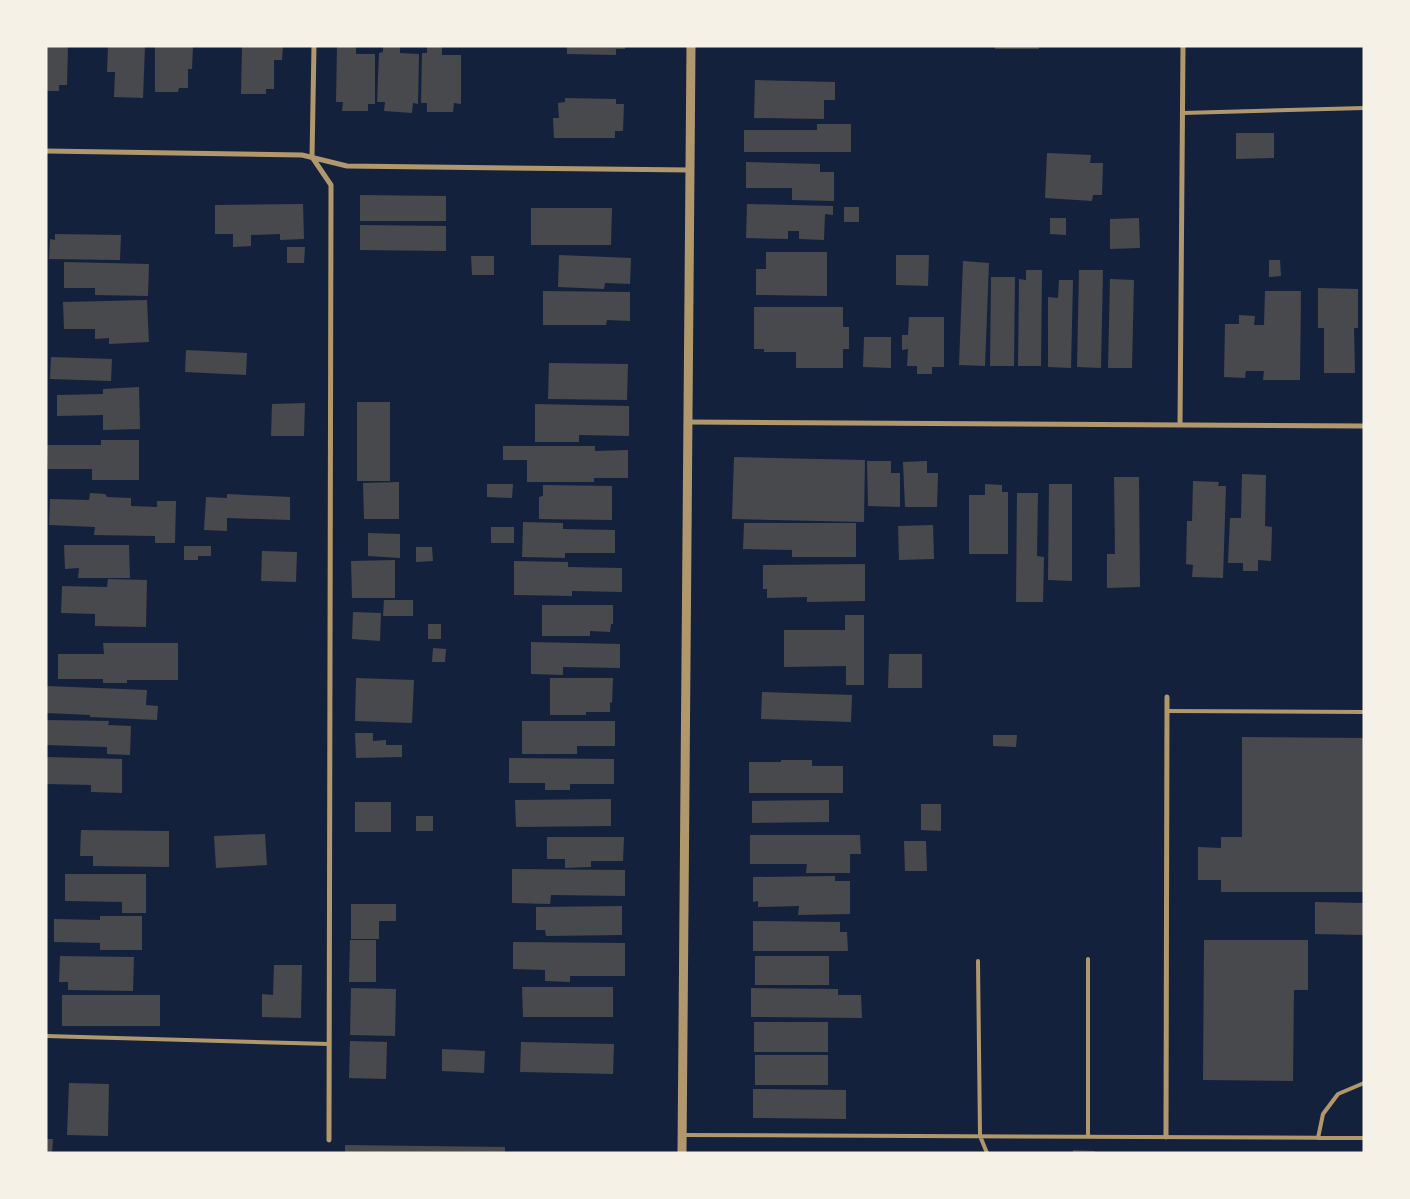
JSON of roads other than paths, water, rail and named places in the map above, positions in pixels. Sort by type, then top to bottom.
[{"type":"street","points":[[314,46],[312,157],[331,185],[329,1140]]},
{"type":"street","points":[[682,1153],[691,46]]},
{"type":"street","points":[[1180,425],[1183,46]]},
{"type":"street","points":[[46,151],[292,155],[312,157],[347,166],[690,170]]},
{"type":"street","points":[[688,422],[1364,426]]},
{"type":"street","points":[[1166,1137],[1167,697]]},
{"type":"lane","points":[[1183,113],[1364,108]]},
{"type":"lane","points":[[1167,711],[1364,712]]},
{"type":"lane","points":[[1088,959],[1088,1136]]},
{"type":"lane","points":[[978,960],[980,1136],[987,1153]]},
{"type":"lane","points":[[46,1036],[329,1044]]},
{"type":"lane","points":[[1318,1138],[1323,1114],[1338,1094],[1364,1083]]},
{"type":"lane","points":[[682,1135],[1364,1138]]}]
